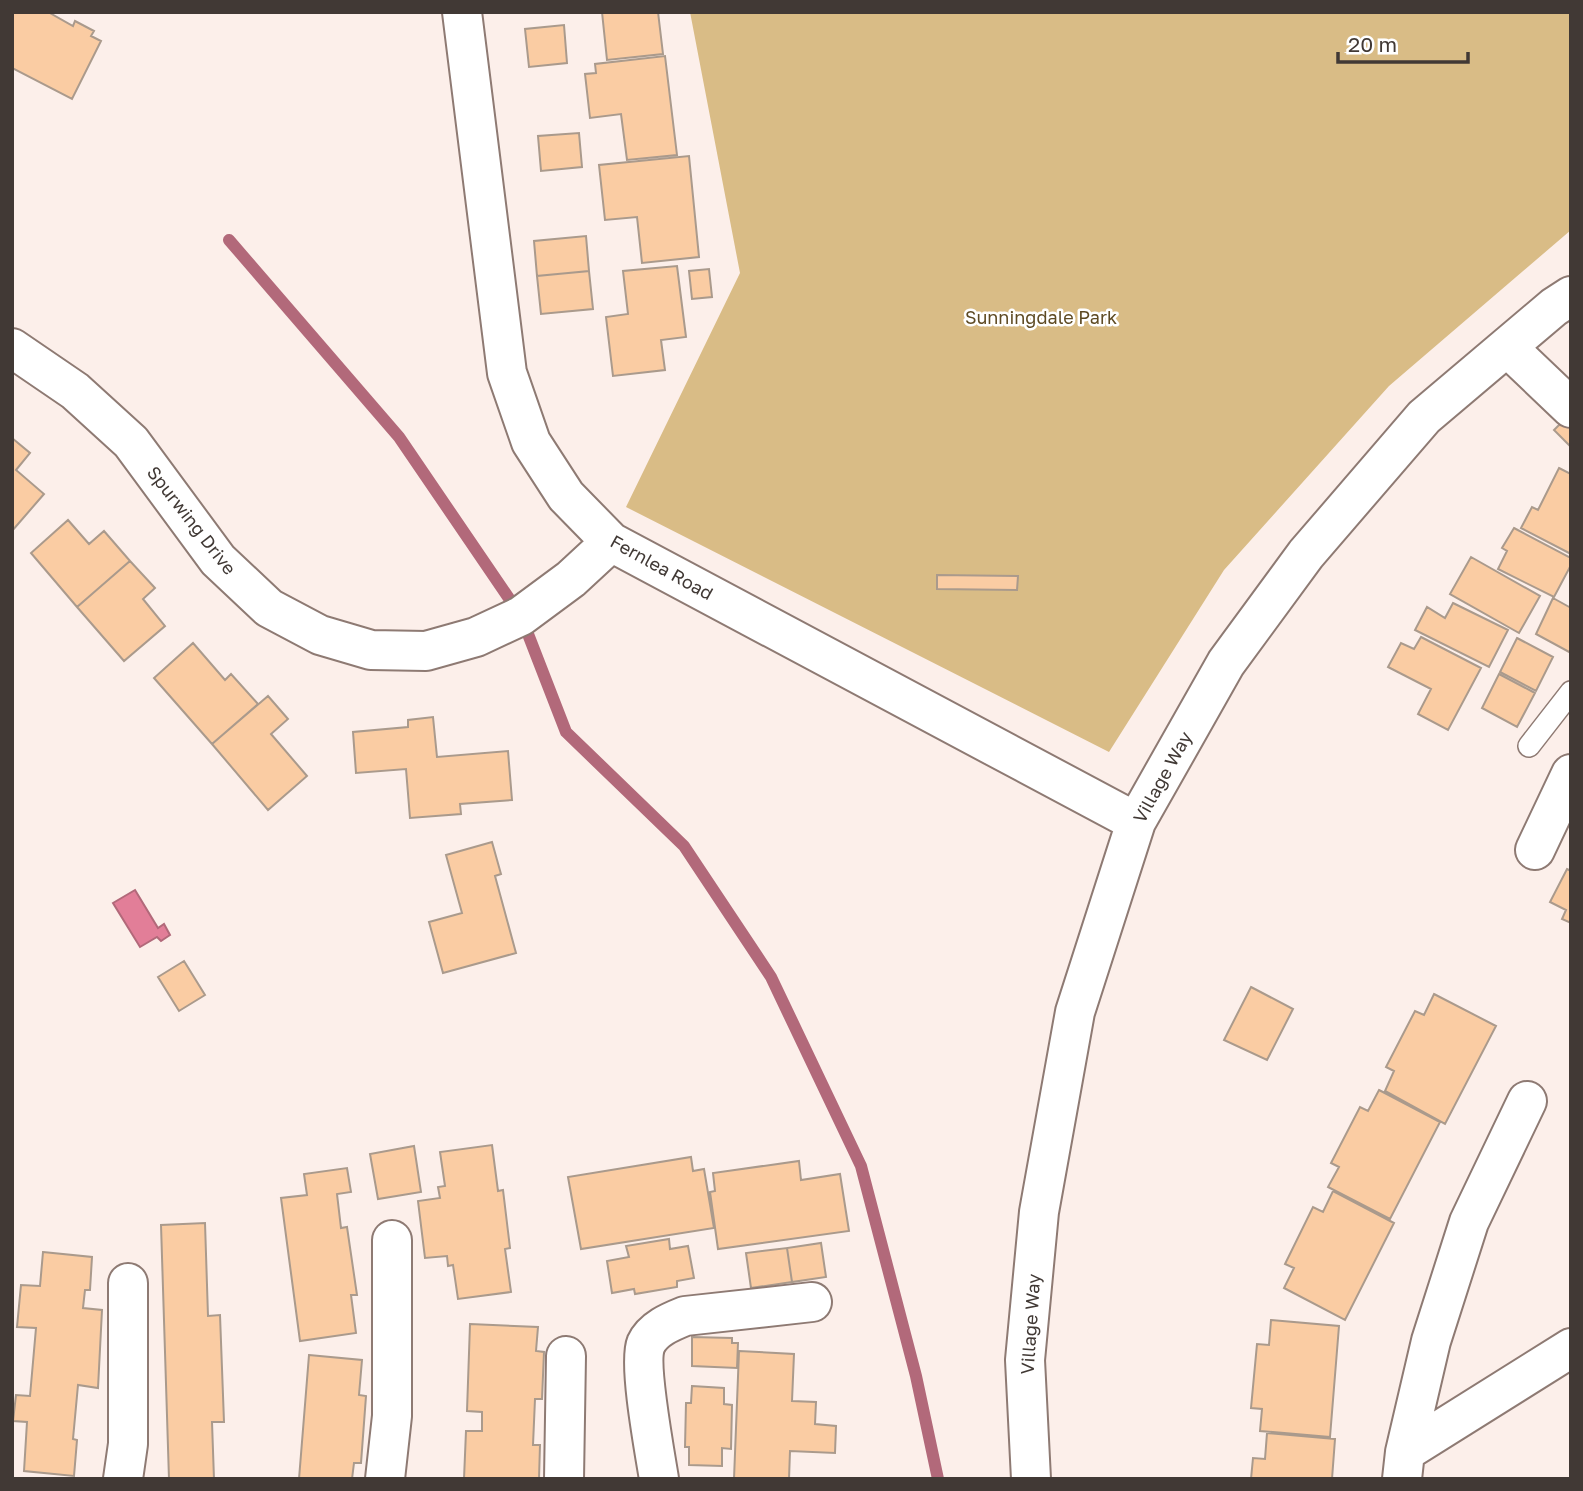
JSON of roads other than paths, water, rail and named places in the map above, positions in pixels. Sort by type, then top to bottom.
[{"type":"street","name":"Fernlea Road","points":[[462,12],[507,373],[531,442],[566,496],[611,542],[1136,822]]},
{"type":"street","name":"Village Way","points":[[1031,1479],[1025,1360],[1039,1212],[1075,1012],[1136,822],[1226,663],[1306,554],[1424,417],[1554,307],[1571,296]]},
{"type":"street","points":[[1507,347],[1571,408]]},
{"type":"street","name":"Spurwing Drive","points":[[12,348],[75,391],[131,442],[218,560],[269,608],[320,635],[372,650],[426,651],[476,637],[521,616],[571,579],[611,542]]},
{"type":"street","points":[[1535,850],[1571,774]]},
{"type":"street","points":[[1403,1465],[1431,1341],[1469,1222],[1527,1101]]},
{"type":"street","points":[[385,1479],[392,1416],[392,1240]]},
{"type":"street","points":[[123,1479],[128,1444],[128,1283]]},
{"type":"street","points":[[659,1479],[644,1359],[646,1346],[654,1334],[666,1324],[685,1316],[812,1302]]},
{"type":"street","points":[[1403,1465],[1571,1349]]},
{"type":"street","points":[[564,1479],[566,1356]]},
{"type":"lane","points":[[1529,746],[1571,692]]},
{"type":"waterway","points":[[229,240],[399,437],[521,616],[566,732],[684,846],[771,977],[861,1166],[916,1376],[938,1479]]},
{"type":"park label","name":"Sunningdale Park","points":[[1041,317]]}]
